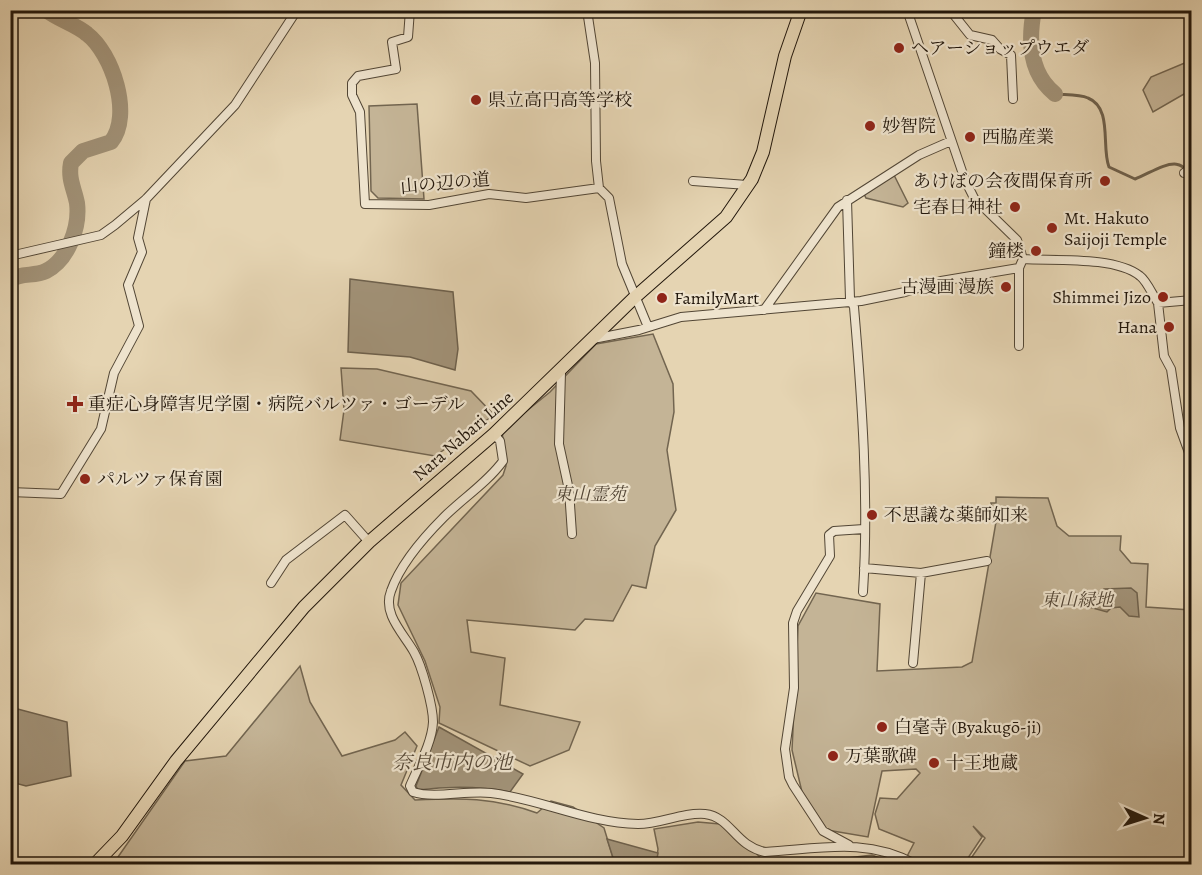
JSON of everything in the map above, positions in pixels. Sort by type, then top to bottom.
[{"type":"main road","name":"Nara Nabari Line","points":[[95,864],[122,836],[176,762],[304,608],[369,542],[494,434],[561,372],[634,297],[726,217],[747,185],[763,152],[785,56],[801,10]]},
{"type":"street","points":[[10,256],[101,236],[146,199],[235,105],[297,10]]},
{"type":"street","name":"山の辺の道","points":[[410,10],[408,37],[392,42],[396,69],[358,76],[352,83],[352,95],[360,112],[365,204],[429,205],[489,194],[526,198],[599,188]]},
{"type":"street","points":[[587,10],[595,63],[596,161],[599,188],[609,198],[622,264],[648,327]]},
{"type":"street","points":[[907,10],[951,141],[974,198],[1017,240],[1023,259],[1019,268],[1019,346]]},
{"type":"street","points":[[950,10],[970,35],[992,40],[1000,49],[1011,55],[1013,99]]},
{"type":"street","points":[[764,310],[838,207],[919,155],[951,141]]},
{"type":"street","points":[[693,181],[747,185]]},
{"type":"street","points":[[10,492],[62,494],[100,429],[114,373],[139,326],[128,285],[142,252],[138,238],[146,199]]},
{"type":"street","points":[[847,200],[852,302],[859,372],[864,529],[863,592]]},
{"type":"street","points":[[1023,259],[1083,261],[1119,266],[1140,276],[1158,303],[1164,356],[1171,369],[1180,428],[1191,461]]},
{"type":"street","points":[[592,339],[709,313],[852,302],[904,292],[941,281],[1019,268]]},
{"type":"street","points":[[1158,303],[1191,300]]},
{"type":"street","points":[[561,372],[559,444],[569,490],[572,534]]},
{"type":"street","points":[[494,434],[500,441],[503,461],[495,472],[443,518],[397,575],[389,594],[390,609],[398,629],[415,653],[432,711],[430,734],[410,786],[413,792],[490,793],[618,823],[642,824],[671,817],[706,814],[722,821],[743,843],[765,852],[849,845],[872,847],[915,864]]},
{"type":"street","points":[[271,583],[286,560],[345,515],[369,542]]},
{"type":"street","points":[[849,845],[823,831],[793,785],[789,777],[785,741],[794,688],[793,623],[797,610],[830,556],[829,535],[834,531],[864,529]]},
{"type":"street","points":[[864,568],[921,573],[987,561]]},
{"type":"street","points":[[913,663],[921,573]]},
{"type":"green space","points":[[1187,62],[1191,72],[1191,90],[1153,112],[1143,90],[1151,77]]},
{"type":"green space","points":[[417,104],[424,199],[378,198],[371,191],[369,106]]},
{"type":"green space","points":[[894,175],[908,203],[903,207],[866,198],[864,194]]},
{"type":"green space","name":"東山霊苑","points":[[653,334],[673,384],[674,412],[667,450],[676,510],[655,546],[646,588],[632,585],[613,621],[585,619],[575,630],[467,620],[471,652],[505,658],[500,705],[580,722],[569,750],[530,766],[439,723],[440,707],[425,661],[398,605],[401,583],[503,475],[506,466],[502,431],[550,392],[596,344]]},
{"type":"green space","points":[[341,368],[377,369],[471,391],[494,415],[435,456],[340,440],[344,410]]},
{"type":"green space","name":"東山緑地","points":[[996,497],[1048,498],[1057,526],[1069,536],[1121,536],[1120,550],[1131,563],[1148,564],[1146,607],[1191,610],[1191,864],[967,864],[985,838],[973,826],[982,837],[964,864],[903,864],[914,843],[879,829],[875,814],[880,798],[897,799],[920,773],[916,769],[882,771],[868,837],[827,830],[802,792],[792,750],[798,626],[816,593],[880,604],[877,671],[962,667],[972,662],[996,522],[991,503],[996,503]]},
{"type":"green space","points":[[300,666],[310,702],[342,756],[395,740],[405,732],[417,746],[401,785],[415,800],[491,801],[537,813],[551,801],[573,807],[604,828],[615,864],[110,864],[118,857],[185,761],[226,756]]},
{"type":"green space","points":[[698,822],[731,825],[766,864],[656,864],[658,849],[654,829]]},
{"type":"green space","points":[[872,855],[894,864],[798,864]]},
{"type":"water","points":[[350,279],[453,292],[458,349],[455,370],[410,357],[348,352]]},
{"type":"water","points":[[1131,588],[1137,593],[1139,617],[1129,616],[1120,607],[1111,608],[1107,612],[1089,607],[1090,599],[1104,589]]},
{"type":"water","points":[[10,707],[67,722],[71,776],[26,786],[11,782]]},
{"type":"water","name":"奈良市内の池","points":[[439,727],[523,774],[510,792],[464,787],[418,790],[416,786]]},
{"type":"water","points":[[607,839],[658,853],[656,864],[615,864]]},
{"type":"waterway","points":[[10,280],[46,271],[61,259],[71,242],[77,222],[77,203],[71,179],[71,163],[83,151],[111,142],[120,116],[117,85],[96,43],[87,34],[46,10]]},
{"type":"waterway","points":[[1034,10],[1031,33],[1033,56],[1040,77],[1055,94]]},
{"type":"waterway","points":[[1055,94],[1080,96],[1096,103],[1104,119],[1109,167],[1135,179],[1163,166],[1178,165],[1184,168],[1189,176],[1192,190]]},
{"type":"waterway","points":[[1192,200],[1187,228],[1192,247]]},
{"type":"place","name":"ヘアーショップウエダ","points":[[899,48]]},
{"type":"place","name":"県立高円高等学校","points":[[476,100]]},
{"type":"place","name":"妙智院","points":[[870,126]]},
{"type":"place","name":"西脇産業","points":[[970,137]]},
{"type":"place","name":"あけぼの会夜間保育所","points":[[1105,181]]},
{"type":"place","name":"宅春日神社","points":[[1015,207]]},
{"type":"place","name":"Mt. Hakuto Saijoji Temple","points":[[1052,228]]},
{"type":"place","name":"鐘楼","points":[[1036,251]]},
{"type":"place","name":"古漫画 漫族","points":[[1006,287]]},
{"type":"place","name":"Shimmei Jizo","points":[[1163,297]]},
{"type":"place","name":"FamilyMart","points":[[662,298]]},
{"type":"place","name":"Hana","points":[[1169,327]]},
{"type":"place","name":"重症心身障害児学園・病院バルツァ・ゴーデル","points":[[75,404]]},
{"type":"place","name":"パルツァ保育園","points":[[85,479]]},
{"type":"place","name":"不思議な薬師如来","points":[[872,515]]},
{"type":"place","name":"白毫寺 (Byakugō-ji)","points":[[882,727]]},
{"type":"place","name":"万葉歌碑","points":[[833,756]]},
{"type":"place","name":"十王地蔵","points":[[934,763]]}]
